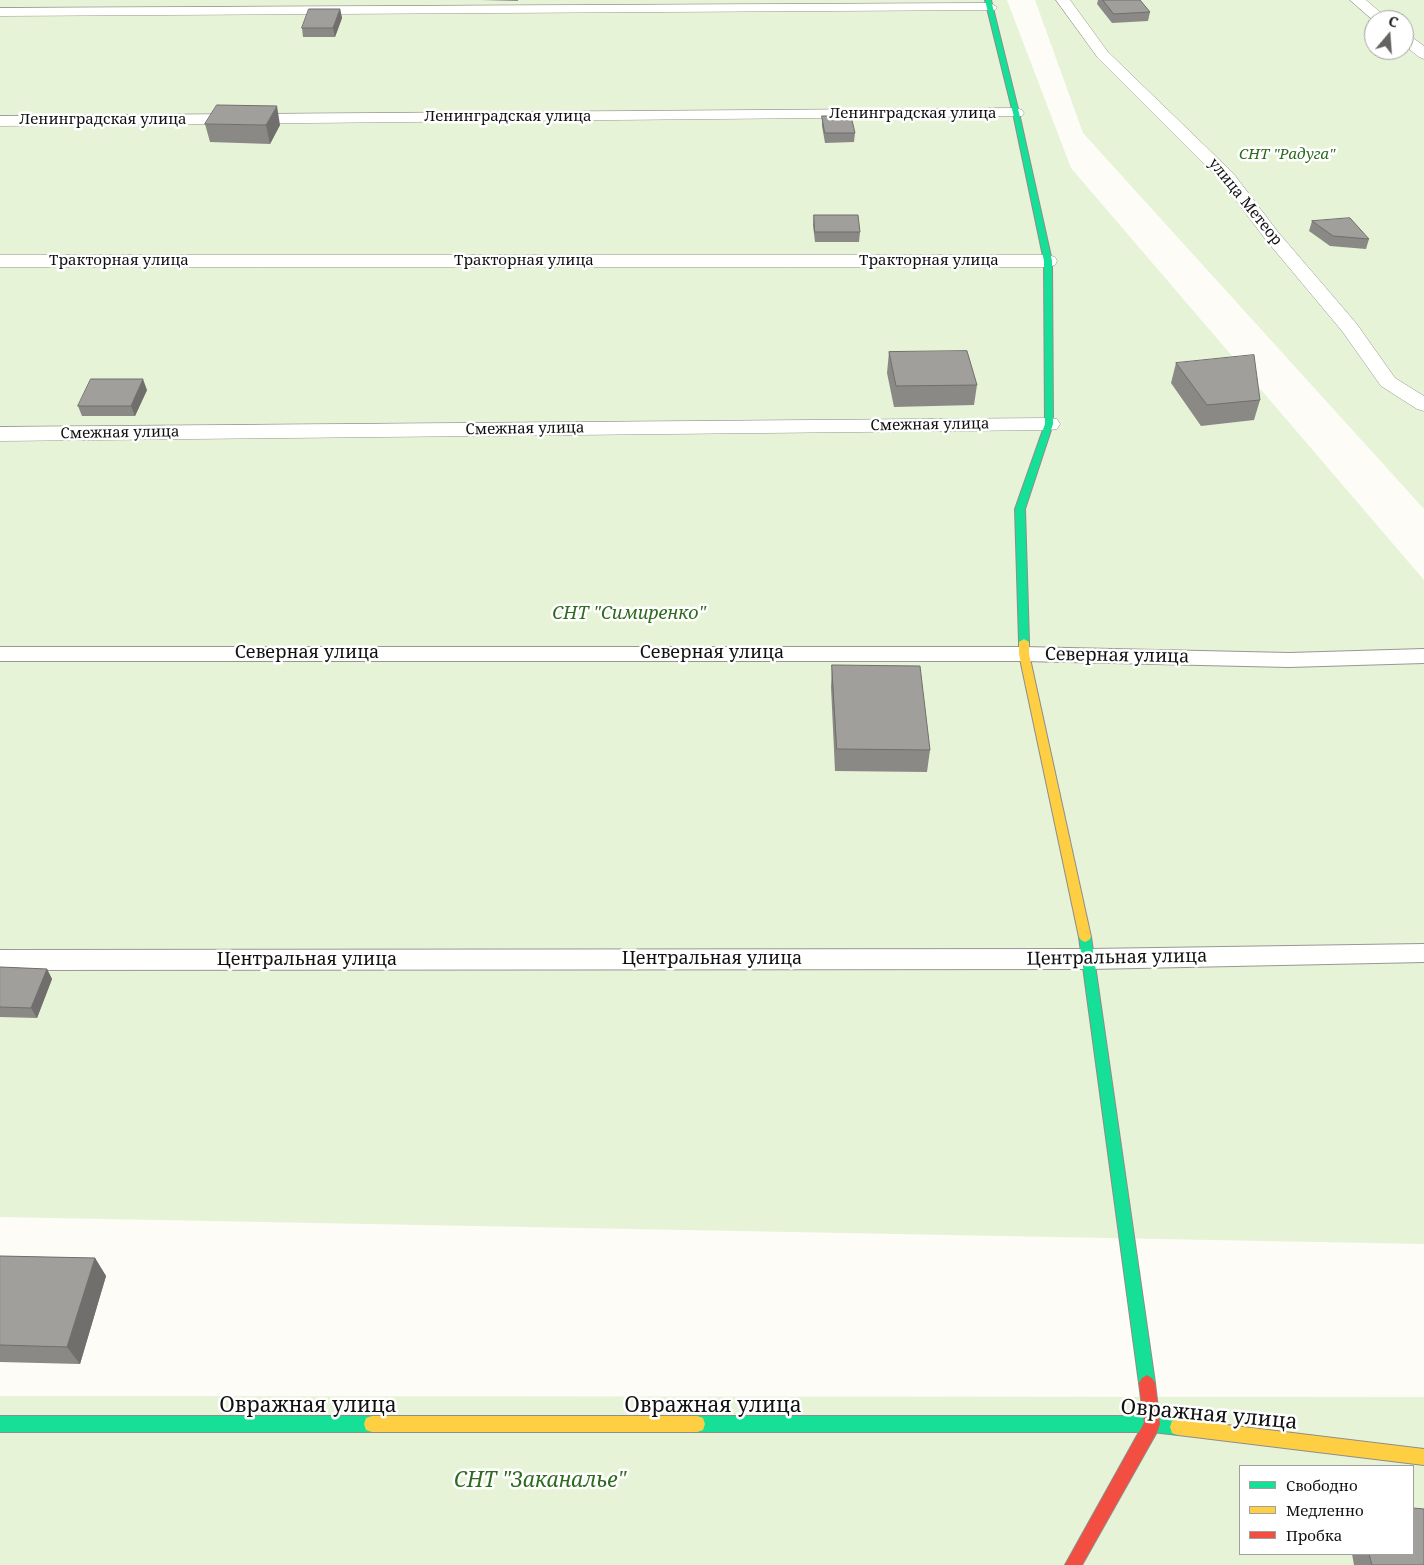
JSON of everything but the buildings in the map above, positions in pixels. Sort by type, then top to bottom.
[{"type":"street","name":"улица Метеор","points":[[1063,0],[1103,55],[1227,177],[1272,236],[1349,327],[1388,382],[1424,405]]},
{"type":"street","points":[[1357,0],[1370,10]]},
{"type":"street","points":[[0,12],[989,4],[1016,113],[1048,262],[1049,424],[1020,509],[1024,654],[1090,959],[1152,1424],[1073,1565]]},
{"type":"street","points":[[1414,46],[1424,54]]},
{"type":"street","name":"Ленинградская улица","points":[[0,121],[1016,113]]},
{"type":"street","name":"Тракторная улица","points":[[0,261],[1048,262]]},
{"type":"street","name":"Смежная улица","points":[[0,434],[1049,424]]},
{"type":"street","name":"Овражная улица","points":[[0,1424],[1152,1424],[1424,1458]]},
{"type":"lane","name":"Северная улица","points":[[0,654],[1024,654],[1289,660],[1424,656]]},
{"type":"lane","name":"Центральная улица","points":[[0,960],[1090,959],[1424,953]]},
{"type":"green space","name":"СНТ \"Симиренко\"","points":[[0,0],[1007,0],[1071,168],[1424,580],[1424,1244],[0,1217]]},
{"type":"green space","name":"СНТ \"Радуга\"","points":[[1035,0],[1424,0],[1424,509],[1083,133]]},
{"type":"green space","name":"СНТ \"Заканалье\"","points":[[0,1396],[1424,1397],[1424,1565],[0,1565]]},
{"type":"traffic: fast","points":[[988,0],[1016,113],[1048,261],[1049,424],[1020,509],[1024,642]]},
{"type":"traffic: fast","points":[[1085,937],[1147,1383]]},
{"type":"traffic: fast","points":[[0,1424],[372,1424]]},
{"type":"traffic: fast","points":[[697,1424],[1152,1424],[1178,1427]]},
{"type":"traffic: slow","points":[[1024,642],[1024,654],[1085,937]]},
{"type":"traffic: slow","points":[[372,1424],[697,1424]]},
{"type":"traffic: slow","points":[[1178,1427],[1424,1457]]},
{"type":"traffic: jam","points":[[1073,1565],[1152,1424],[1147,1383]]}]
